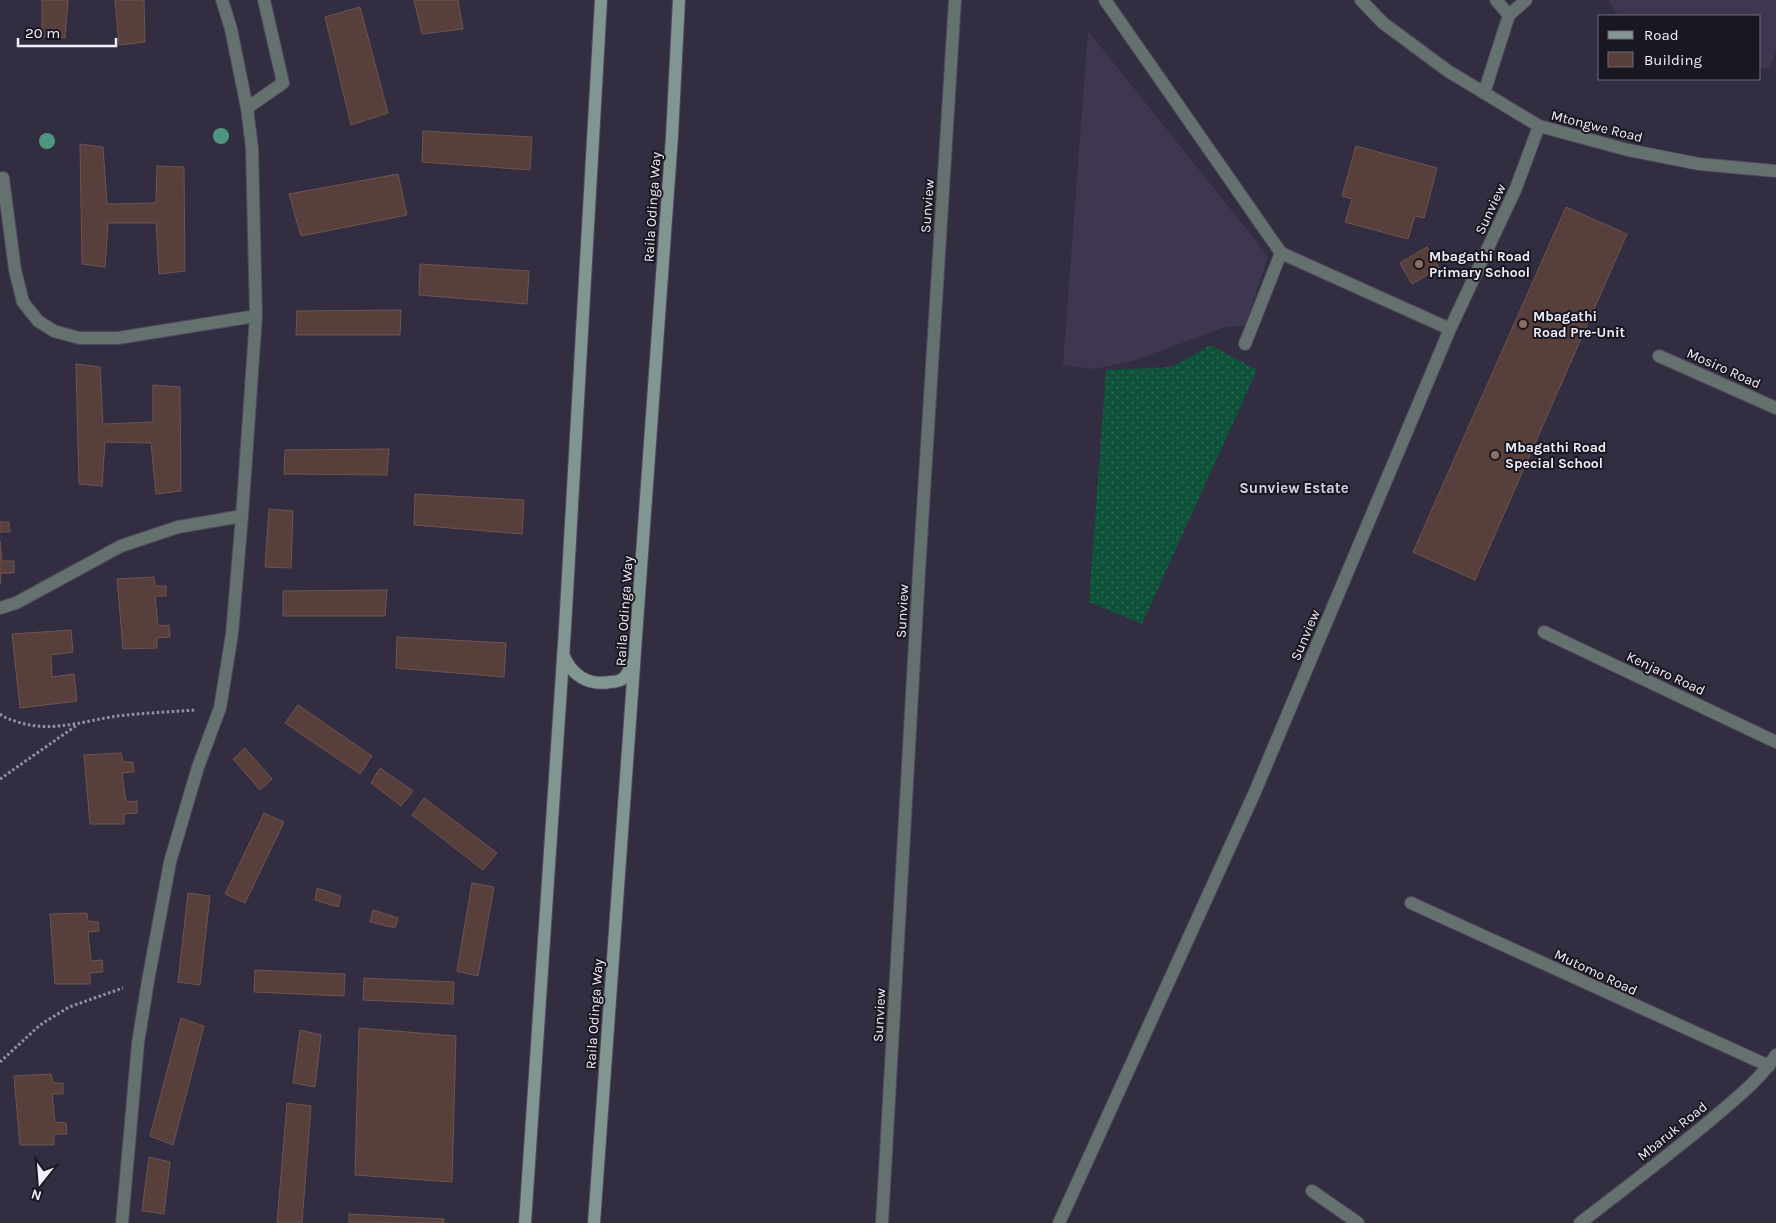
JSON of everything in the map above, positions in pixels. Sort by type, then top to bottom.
[{"type":"main road","points":[[524,1223],[563,654],[601,0]]},
{"type":"main road","name":"Raila Odinga Way","points":[[594,1223],[636,651],[671,146],[679,0]]},
{"type":"main road","points":[[563,654],[567,663],[578,676],[595,683],[603,683],[620,681],[624,678],[632,664],[636,651]]},
{"type":"street","points":[[122,1223],[138,1043],[148,981],[170,862],[198,767],[220,708],[232,634],[242,516],[256,316],[252,148],[247,108],[231,28],[222,0]]},
{"type":"street","points":[[247,108],[284,83],[264,0]]},
{"type":"street","name":"Sunview","points":[[882,1223],[955,0]]},
{"type":"street","points":[[1106,0],[1281,253],[1450,330]]},
{"type":"street","name":"Mtongwe Road","points":[[1361,0],[1383,23],[1448,71],[1539,126],[1628,150],[1699,164],[1776,171]]},
{"type":"street","points":[[1496,0],[1509,15]]},
{"type":"street","points":[[1484,93],[1509,15],[1526,0]]},
{"type":"street","name":"Sunview","points":[[1059,1223],[1254,794],[1450,330],[1516,188],[1539,126]]},
{"type":"street","points":[[3,178],[15,270],[23,302],[38,321],[54,331],[79,338],[118,338],[256,316]]},
{"type":"street","points":[[1245,344],[1281,253]]},
{"type":"street","name":"Mosiro Road","points":[[1659,356],[1776,408]]},
{"type":"street","points":[[0,608],[16,603],[121,546],[178,526],[242,516]]},
{"type":"street","name":"Kenjaro Road","points":[[1544,632],[1776,742]]},
{"type":"street","name":"Mutomo Road","points":[[1411,903],[1772,1061]]},
{"type":"street","name":"Mbaruk Road","points":[[1580,1223],[1752,1086],[1772,1061]]},
{"type":"street","points":[[1312,1191],[1358,1223]]},
{"type":"path","points":[[0,714],[4,718],[27,725],[50,728],[117,716],[220,708]]},
{"type":"path","points":[[0,779],[78,724]]},
{"type":"path","points":[[0,1062],[40,1025],[69,1007],[148,981]]},
{"type":"shaded area","points":[[1608,0],[1776,0],[1776,52],[1769,69],[1761,67],[1761,15],[1618,15]]},
{"type":"shaded area","points":[[1088,31],[1268,256],[1245,326],[1225,327],[1133,361],[1094,369],[1063,365]]},
{"type":"green space","points":[[1211,345],[1257,370],[1142,624],[1089,602],[1106,370],[1172,367]]},
{"type":"building","points":[[42,0],[68,0],[65,38],[42,36]]},
{"type":"building","points":[[115,0],[144,0],[145,42],[119,45]]},
{"type":"building","points":[[414,0],[458,0],[463,29],[422,34]]},
{"type":"building","points":[[360,7],[388,113],[351,125],[325,17]]},
{"type":"building","points":[[423,131],[532,137],[530,170],[422,162]]},
{"type":"building","points":[[80,144],[103,147],[107,204],[156,203],[157,166],[184,167],[185,271],[159,274],[156,223],[108,223],[105,267],[82,264]]},
{"type":"building","points":[[1356,146],[1437,168],[1424,218],[1415,216],[1408,239],[1345,222],[1352,199],[1342,196]]},
{"type":"building","points":[[398,174],[407,215],[301,236],[289,194]]},
{"type":"building","points":[[1566,207],[1627,234],[1475,580],[1413,552]]},
{"type":"building","points":[[1427,247],[1439,268],[1412,284],[1400,263]]},
{"type":"building","points":[[420,264],[529,271],[527,304],[419,295]]},
{"type":"building","points":[[401,310],[400,335],[296,335],[297,311]]},
{"type":"building","points":[[76,364],[100,367],[103,424],[153,422],[153,385],[180,387],[181,491],[156,494],[151,443],[105,442],[102,486],[79,484]]},
{"type":"building","points":[[389,449],[387,475],[284,474],[285,450]]},
{"type":"building","points":[[415,494],[524,500],[522,534],[414,525]]},
{"type":"building","points":[[269,509],[293,511],[291,568],[265,567]]},
{"type":"building","points":[[0,522],[9,522],[10,532],[0,532]]},
{"type":"building","points":[[0,541],[2,561],[14,561],[14,573],[1,573],[0,584]]},
{"type":"building","points":[[154,577],[155,586],[166,586],[166,596],[155,596],[158,626],[169,625],[170,637],[157,638],[157,648],[123,649],[117,579]]},
{"type":"building","points":[[387,590],[385,616],[283,616],[283,591]]},
{"type":"building","points":[[71,630],[73,652],[51,655],[52,677],[74,674],[77,701],[20,708],[12,634]]},
{"type":"building","points":[[397,637],[506,643],[504,677],[396,668]]},
{"type":"building","points":[[298,705],[372,756],[360,774],[285,723]]},
{"type":"building","points":[[245,748],[272,779],[260,790],[233,759]]},
{"type":"building","points":[[121,753],[123,762],[133,762],[134,772],[122,773],[126,802],[137,801],[137,813],[124,814],[124,824],[90,824],[84,755]]},
{"type":"building","points":[[380,768],[413,791],[401,806],[371,783]]},
{"type":"building","points":[[424,798],[497,853],[483,870],[412,815]]},
{"type":"building","points":[[264,813],[284,822],[245,903],[225,894]]},
{"type":"building","points":[[472,883],[494,887],[478,976],[457,971]]},
{"type":"building","points":[[317,888],[341,896],[338,907],[315,900]]},
{"type":"building","points":[[188,893],[210,896],[200,985],[178,982]]},
{"type":"building","points":[[373,910],[398,918],[395,928],[370,922]]},
{"type":"building","points":[[87,913],[88,921],[98,922],[99,931],[88,932],[91,961],[102,960],[103,972],[90,973],[90,984],[55,984],[50,914]]},
{"type":"building","points":[[255,970],[345,974],[344,996],[254,992]]},
{"type":"building","points":[[364,978],[454,982],[453,1004],[363,1000]]},
{"type":"building","points":[[181,1018],[204,1026],[173,1145],[150,1136]]},
{"type":"building","points":[[359,1028],[456,1036],[452,1182],[355,1175]]},
{"type":"building","points":[[300,1030],[321,1035],[315,1087],[293,1083]]},
{"type":"building","points":[[51,1074],[53,1083],[63,1083],[63,1094],[52,1094],[55,1122],[66,1123],[67,1134],[54,1134],[54,1145],[20,1145],[14,1076]]},
{"type":"building","points":[[287,1103],[311,1106],[302,1223],[277,1223]]},
{"type":"building","points":[[149,1157],[170,1162],[164,1214],[142,1211]]},
{"type":"building","points":[[349,1214],[444,1219],[443,1223],[349,1223]]},
{"type":"place","name":"Mbagathi Road Primary School","points":[[1419,264]]},
{"type":"place","name":"Mbagathi Road Pre-Unit","points":[[1523,324]]},
{"type":"place","name":"Mbagathi Road Special School","points":[[1495,455]]},
{"type":"district","name":"Sunview Estate","points":[[1294,488]]}]
